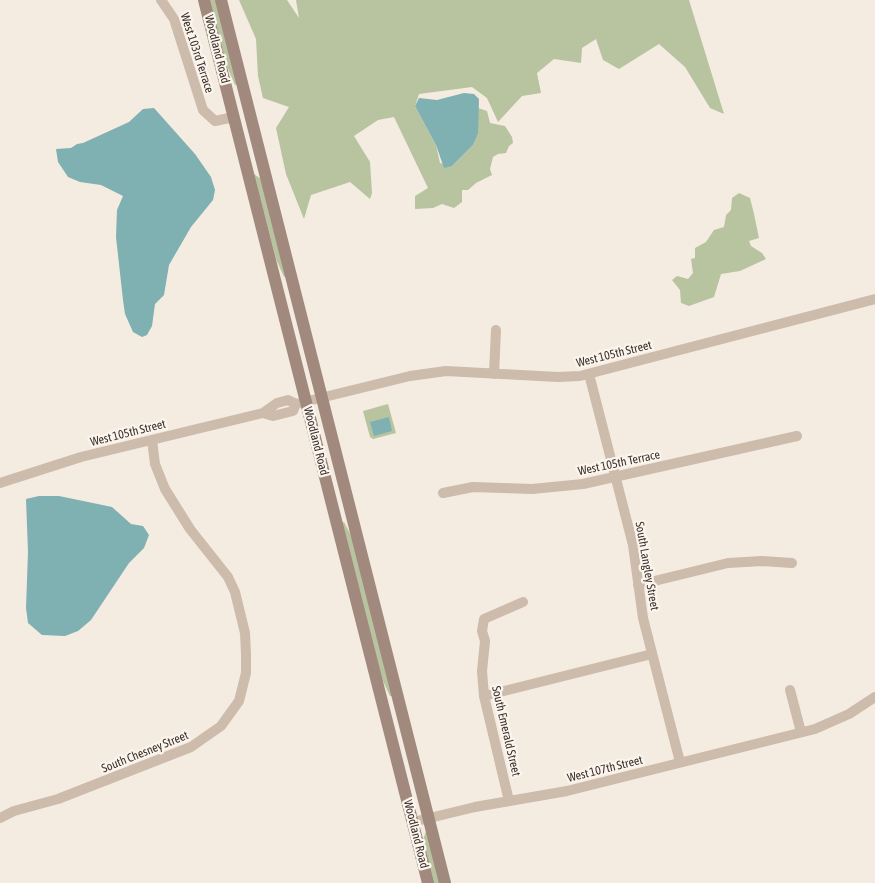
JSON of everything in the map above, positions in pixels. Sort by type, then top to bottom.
[{"type":"main road","name":"Woodland Road","points":[[204,0],[241,143],[302,403],[428,883]]},
{"type":"main road","name":"Woodland Road","points":[[221,0],[445,883]]},
{"type":"main road","points":[[241,143],[262,162]]},
{"type":"street","name":"West 103rd Terrace","points":[[161,0],[174,19],[203,110],[215,121],[234,117]]},
{"type":"street","name":"West 105th Street","points":[[0,483],[81,457],[263,413],[277,403],[288,400],[302,403],[429,372],[446,370],[571,378],[875,300]]},
{"type":"street","points":[[494,374],[496,330]]},
{"type":"street","name":"South Langley Street","points":[[589,374],[633,545],[638,585],[652,654],[680,762]]},
{"type":"street","name":"West 105th Terrace","points":[[443,494],[473,487],[532,489],[564,486],[658,468],[797,436]]},
{"type":"street","name":"South Chesney Street","points":[[0,818],[14,811],[58,799],[191,747],[221,726],[239,701],[246,673],[246,654],[243,619],[235,592],[220,566],[190,529],[165,489],[156,464],[152,440]]},
{"type":"street","points":[[638,585],[728,564],[762,561],[792,563]]},
{"type":"street","name":"South Emerald Street","points":[[509,801],[484,696],[482,681],[486,641],[482,631],[484,619],[522,602]]},
{"type":"street","points":[[484,696],[652,654]]},
{"type":"street","points":[[790,690],[801,732]]},
{"type":"street","name":"West 107th Street","points":[[413,822],[475,806],[568,791],[822,727],[849,714],[875,697]]},
{"type":"green space","points":[[210,0],[216,0],[238,84],[235,85],[226,64]]},
{"type":"green space","points":[[239,0],[287,0],[299,18],[296,0],[689,0],[724,114],[710,108],[685,67],[659,44],[619,69],[603,60],[596,39],[582,48],[581,63],[554,59],[537,73],[541,93],[522,96],[498,122],[487,98],[472,87],[419,94],[415,106],[436,145],[440,163],[452,166],[473,145],[478,134],[478,108],[487,111],[490,123],[505,126],[512,137],[513,143],[509,146],[506,153],[493,157],[490,169],[492,175],[476,183],[468,190],[462,190],[462,202],[454,208],[442,204],[433,208],[415,209],[415,196],[428,188],[394,117],[378,120],[354,136],[370,162],[372,193],[370,199],[350,182],[311,195],[304,219],[286,174],[276,128],[289,107],[263,98],[258,76],[256,39]]},
{"type":"green space","points":[[254,174],[261,179],[286,276],[284,277],[276,259]]},
{"type":"green space","points":[[739,193],[750,198],[754,214],[759,238],[749,241],[751,246],[762,253],[766,259],[740,271],[721,274],[714,297],[689,306],[681,303],[680,290],[672,280],[677,276],[688,279],[693,273],[691,259],[695,258],[695,248],[706,242],[714,230],[724,227],[726,215],[731,210],[732,198]]},
{"type":"green space","points":[[388,404],[396,433],[373,439],[370,437],[363,411]]},
{"type":"green space","points":[[344,522],[353,539],[393,696],[390,696],[382,679],[341,523]]},
{"type":"green space","points":[[426,831],[440,883],[433,883],[423,840]]},
{"type":"water","points":[[464,93],[474,94],[479,99],[478,134],[473,145],[452,166],[444,168],[436,145],[415,106],[419,98],[437,100]]},
{"type":"water","points":[[154,108],[195,154],[211,177],[215,190],[213,200],[191,227],[169,265],[164,295],[155,304],[152,326],[147,335],[142,337],[133,332],[125,314],[123,300],[116,237],[117,210],[123,196],[101,185],[80,182],[68,177],[58,162],[56,149],[71,148],[83,143],[129,122],[143,109]]},
{"type":"water","points":[[389,417],[392,431],[374,436],[370,422]]},
{"type":"water","points":[[39,496],[59,496],[112,507],[131,524],[143,526],[149,535],[144,548],[129,563],[91,620],[78,631],[65,636],[42,635],[28,623],[26,608],[28,552],[26,499]]}]
